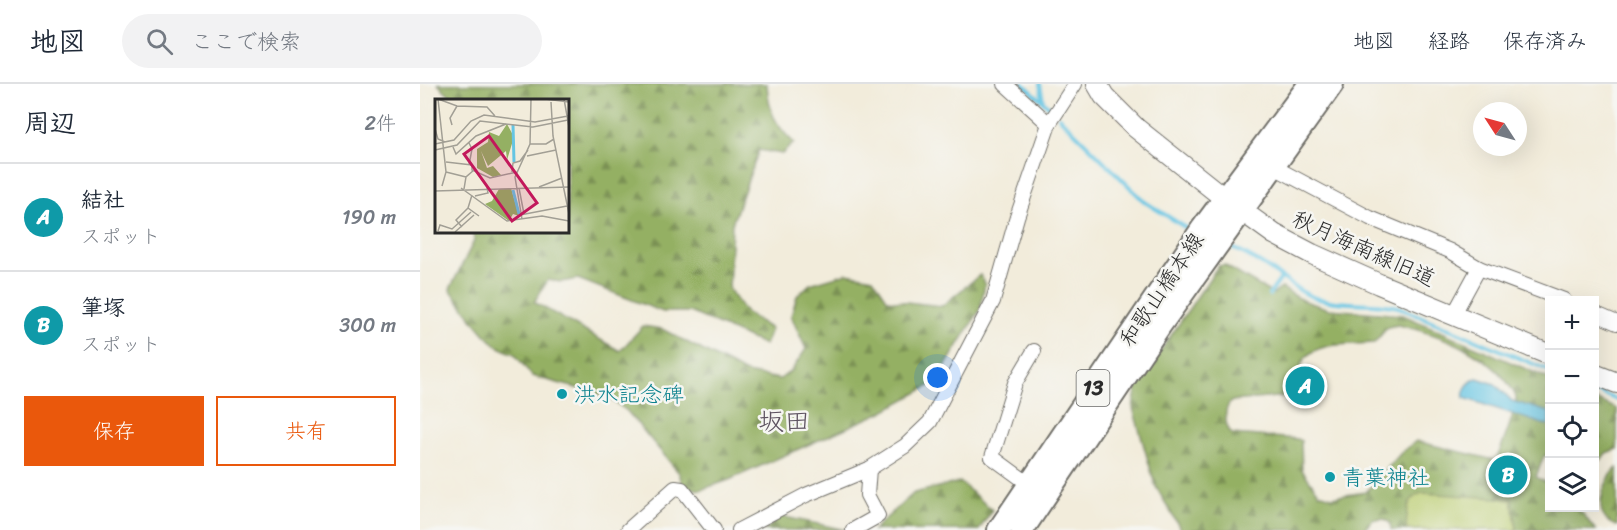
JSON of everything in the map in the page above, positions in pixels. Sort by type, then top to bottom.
[{"type":"main road","name":"和歌山橋本線","points":[[999,530],[1029,484],[1199,252],[1225,233],[1232,204],[1310,84]]},
{"type":"main road","name":"和歌山橋本線","points":[[1022,530],[1160,325],[1199,252],[1203,228],[1272,166],[1332,84]]},
{"type":"street","points":[[1005,84],[1050,121]]},
{"type":"street","name":"秋月海南線旧道","points":[[1097,84],[1104,96],[1136,128],[1274,234],[1312,254],[1545,353]]},
{"type":"street","points":[[739,530],[806,495],[869,469],[905,446],[930,422],[993,301],[1017,217],[1050,121],[1072,89]]},
{"type":"street","points":[[1272,166],[1370,218],[1450,251],[1479,267],[1554,296]]},
{"type":"street","points":[[1454,314],[1479,267]]},
{"type":"street","points":[[1599,315],[1617,323]]},
{"type":"street","points":[[1029,484],[992,457],[1015,383],[1034,351]]},
{"type":"street","points":[[1599,376],[1616,381]]},
{"type":"street","points":[[853,530],[878,516],[867,495],[869,469]]},
{"type":"street","points":[[628,530],[675,488],[682,489],[714,530]]},
{"type":"green space","points":[[438,84],[767,84],[769,102],[774,116],[794,143],[782,154],[759,150],[732,224],[729,289],[745,312],[771,329],[765,345],[690,312],[663,312],[578,279],[561,282],[548,280],[534,302],[620,351],[643,326],[662,329],[746,373],[780,379],[792,370],[806,349],[791,316],[797,296],[810,284],[847,273],[873,278],[888,300],[942,306],[980,275],[985,284],[980,310],[935,383],[882,412],[729,480],[700,490],[683,486],[679,473],[627,411],[606,396],[532,376],[514,353],[505,350],[487,336],[450,289],[474,241],[473,232],[568,232],[568,99],[454,99]]},
{"type":"green space","points":[[1224,265],[1273,294],[1282,288],[1302,300],[1329,309],[1403,315],[1545,377],[1545,455],[1536,477],[1545,482],[1545,512],[1581,512],[1596,530],[1517,530],[1512,499],[1408,508],[1406,530],[1391,530],[1390,523],[1384,519],[1373,519],[1365,530],[1181,530],[1155,485],[1133,408],[1137,386],[1218,266]],"holes":[[[1398,325],[1443,338],[1485,360],[1514,392],[1516,398],[1514,411],[1498,456],[1494,460],[1416,441],[1401,453],[1366,492],[1332,497],[1319,493],[1302,470],[1301,441],[1298,439],[1232,434],[1229,431],[1226,412],[1232,401],[1299,395],[1302,363],[1315,350],[1334,345],[1374,343],[1388,327]]]},
{"type":"green space","points":[[1599,401],[1617,409],[1617,449],[1606,453],[1599,460]]},
{"type":"green space","points":[[1617,468],[1617,526],[1604,516],[1601,500],[1607,482]]},
{"type":"green space","points":[[960,482],[992,510],[979,530],[873,530],[914,493]]},
{"type":"green space","points":[[1423,493],[1512,499],[1517,530],[1406,530],[1410,502]]},
{"type":"green space","points":[[780,516],[846,530],[765,530]]},
{"type":"water","points":[[1477,378],[1495,384],[1512,401],[1545,411],[1545,425],[1464,398],[1464,392]]},
{"type":"waterway","points":[[1023,84],[1054,111]]},
{"type":"waterway","points":[[1040,84],[1043,100]]},
{"type":"waterway","points":[[1059,117],[1145,202],[1191,231]]},
{"type":"waterway","points":[[1226,245],[1238,250],[1312,297],[1329,301],[1398,307],[1545,369]]},
{"type":"waterway","points":[[1269,295],[1282,277]]},
{"type":"waterway","points":[[1599,392],[1617,400]]},
{"type":"place","name":"結社","points":[[1305,386]]},
{"type":"place","name":"洪水記念碑","points":[[562,394]]},
{"type":"place","name":"筆塚","points":[[1508,475]]},
{"type":"place","name":"青葉神社","points":[[1330,477]]},
{"type":"district","name":"坂田","points":[[784,421]]}]
